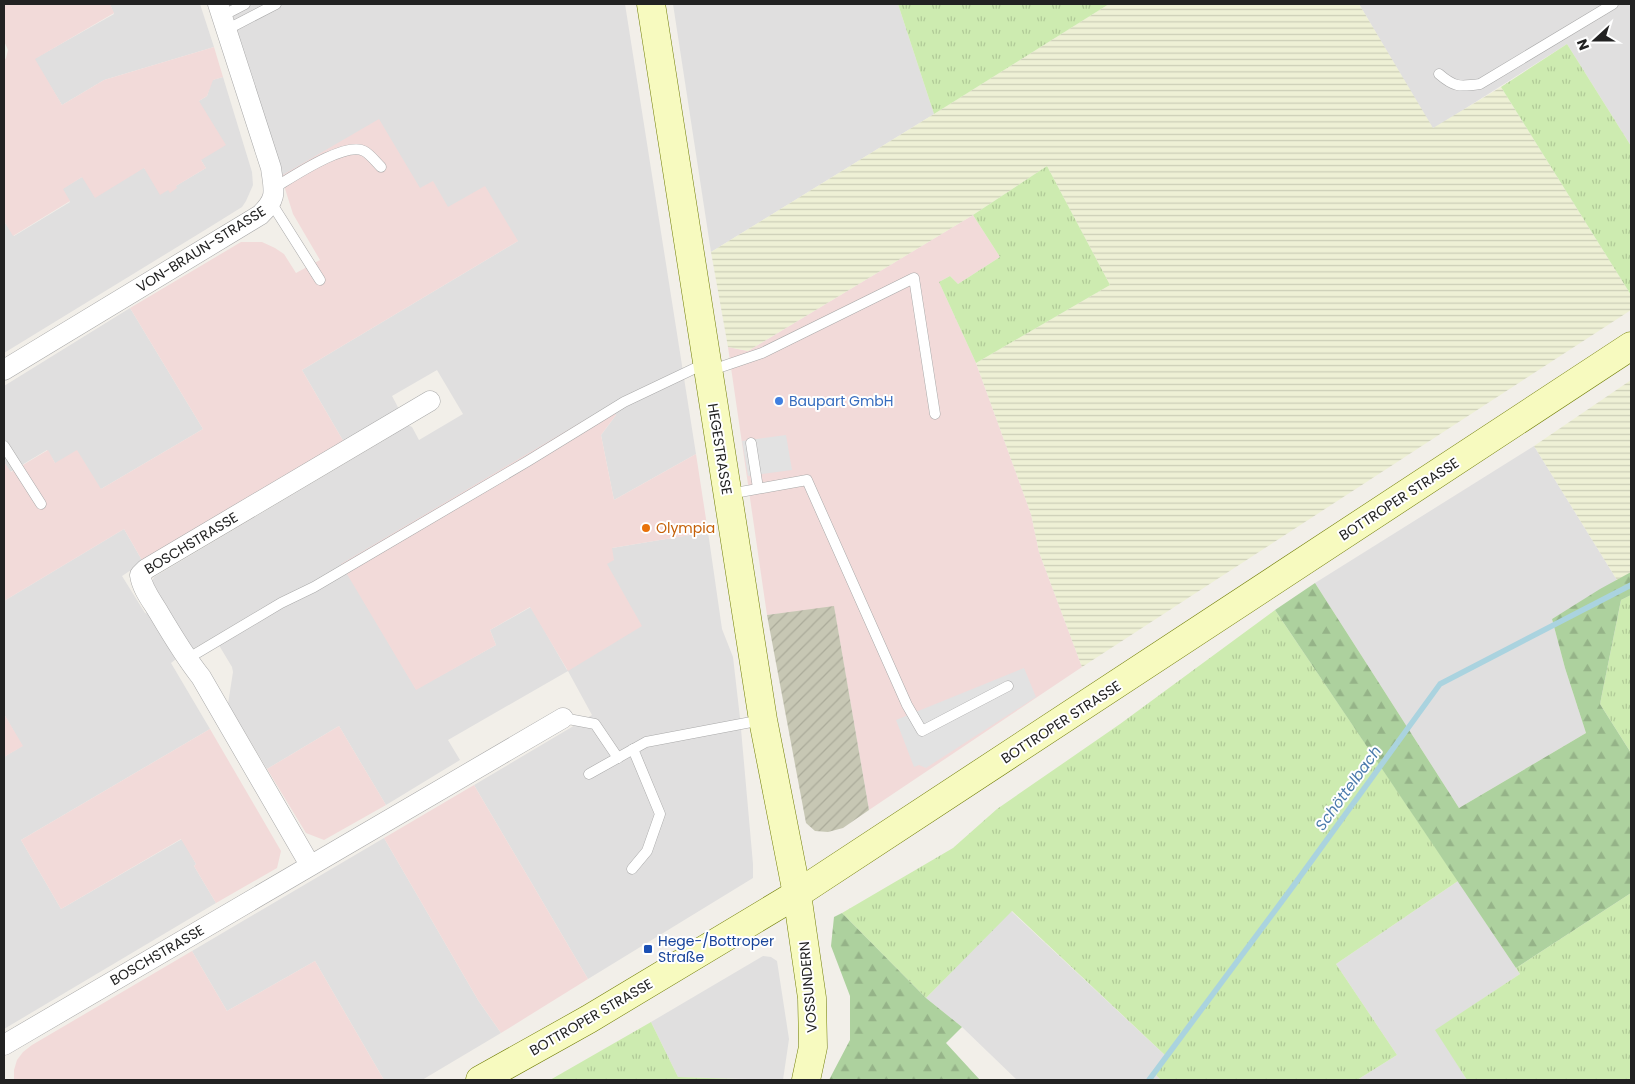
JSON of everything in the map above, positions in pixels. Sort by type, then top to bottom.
[{"type":"main road","name":"HEGESTRASSE","points":[[651,4],[763,720],[797,894]]},
{"type":"main road","name":"BOTTROPER STRASSE","points":[[480,1080],[604,1009],[797,894],[1631,346]]},
{"type":"main road","name":"VOSSUNDERN","points":[[797,894],[812,998],[813,1047],[806,1080]]},
{"type":"street","name":"VON-BRAUN-STRASSE","points":[[4,370],[260,215],[273,196],[271,168],[222,17]]},
{"type":"street","name":"BOSCHSTRASSE","points":[[310,865],[201,677],[187,659],[148,594],[140,575],[146,569],[430,402]]},
{"type":"street","name":"BOSCHSTRASSE","points":[[4,1045],[563,718]]},
{"type":"lane","points":[[222,17],[245,4]]},
{"type":"lane","points":[[222,17],[276,4]]},
{"type":"lane","points":[[1439,74],[1451,84],[1465,86],[1480,84],[1613,4]]},
{"type":"lane","points":[[320,280],[273,196],[321,160],[353,148],[365,151],[381,167]]},
{"type":"lane","points":[[187,659],[528,461],[624,402],[707,367],[762,353],[914,278],[936,414]]},
{"type":"lane","points":[[751,443],[758,488]]},
{"type":"lane","points":[[4,446],[41,504]]},
{"type":"lane","points":[[728,494],[807,480],[907,705],[922,731],[1008,686]]},
{"type":"lane","points":[[563,718],[595,724],[618,758]]},
{"type":"lane","points":[[589,774],[646,742],[763,720]]},
{"type":"lane","points":[[632,869],[647,851],[660,814],[633,749]]},
{"type":"shaded area","points":[[4,4],[110,4],[114,13],[35,59],[62,105],[104,80],[214,47],[223,77],[213,80],[207,96],[199,101],[226,145],[201,160],[206,168],[176,186],[177,188],[170,193],[168,190],[160,195],[144,168],[95,198],[82,177],[63,189],[70,201],[13,236],[4,221],[4,61],[8,50],[4,41]]},
{"type":"shaded area","points":[[110,4],[200,4],[214,47],[104,80],[62,105],[34,59],[114,14]]},
{"type":"shaded area","points":[[229,4],[625,4],[696,454],[614,500],[601,435],[616,415],[342,564],[416,689],[496,645],[490,630],[531,607],[567,670],[612,548],[708,532],[722,629],[733,657],[753,878],[588,979],[474,785],[592,715],[568,671],[448,740],[460,760],[386,805],[339,726],[267,769],[228,704],[233,672],[232,667],[214,637],[189,651],[151,584],[154,577],[393,435],[394,430],[407,425],[410,426],[419,440],[463,414],[437,370],[392,396],[400,411],[345,444],[302,370],[518,241],[447,207],[420,188],[281,176]]},
{"type":"shaded area","points":[[673,4],[898,4],[934,114],[711,252]]},
{"type":"shaded area","points":[[1109,4],[1359,4],[1433,128],[1501,87],[1631,295],[1631,310],[1082,667],[1039,552],[1031,514],[976,363],[1110,285],[1047,166],[973,215],[748,351],[728,347],[711,252]]},
{"type":"shaded area","points":[[1359,4],[1631,4],[1631,146],[1567,44],[1433,129]]},
{"type":"shaded area","points":[[223,77],[252,172],[253,185],[242,207],[4,353],[4,221],[14,236],[70,202],[62,189],[82,177],[144,168],[169,190],[206,168],[201,160],[199,101],[207,96],[212,80]]},
{"type":"shaded area","points":[[379,119],[420,188],[433,181],[448,207],[485,186],[518,241],[302,370],[345,444],[143,562],[124,529],[4,601],[4,462],[11,472],[48,450],[55,463],[77,450],[101,489],[203,429],[130,308],[241,242],[262,242],[275,248],[284,254],[296,273],[320,260],[293,214],[281,176]]},
{"type":"shaded area","points":[[973,215],[1000,257],[958,284],[950,276],[939,282],[976,363],[1031,514],[1039,552],[1082,667],[869,810],[834,607],[767,615],[728,347],[748,351]]},
{"type":"shaded area","points":[[130,308],[203,429],[101,489],[55,463],[47,450],[10,472],[4,462],[4,386]]},
{"type":"shaded area","points":[[1631,380],[1631,572],[1617,580],[1534,446]]},
{"type":"shaded area","points":[[610,405],[616,415],[601,435],[614,500],[696,454],[708,532],[612,548],[614,560],[607,564],[642,626],[568,671],[530,607],[490,630],[496,645],[416,690],[341,564]]},
{"type":"shaded area","points":[[786,435],[792,470],[748,476],[742,441]]},
{"type":"shaded area","points":[[1534,446],[1617,580],[1552,619],[1565,668],[1586,733],[1459,808],[1315,583]]},
{"type":"shaded area","points":[[124,529],[143,562],[122,576],[145,613],[150,614],[176,659],[171,663],[210,729],[21,840],[61,909],[182,839],[196,864],[194,866],[216,903],[4,1029],[4,757],[22,746],[4,714],[4,601]]},
{"type":"shaded area","points":[[834,606],[869,810],[843,828],[828,832],[815,831],[806,823],[767,615]]},
{"type":"shaded area","points":[[1024,668],[1036,697],[926,768],[919,765],[914,767],[896,720]]},
{"type":"shaded area","points":[[4,714],[23,746],[4,757]]},
{"type":"shaded area","points":[[339,726],[386,805],[324,840],[306,833],[267,769]]},
{"type":"shaded area","points":[[210,729],[281,851],[277,868],[216,903],[194,866],[196,864],[181,839],[61,909],[21,840]]},
{"type":"shaded area","points":[[474,785],[588,979],[501,1033],[478,1000],[384,838]]},
{"type":"shaded area","points":[[384,838],[478,1000],[501,1033],[422,1080],[384,1080],[315,961],[227,1011],[192,951]]},
{"type":"shaded area","points":[[1458,881],[1520,974],[1436,1030],[1467,1080],[1357,1080],[1397,1055],[1336,964]]},
{"type":"shaded area","points":[[1011,911],[1167,1057],[1156,1075],[1161,1080],[1017,1080],[962,1027],[926,998]]},
{"type":"shaded area","points":[[192,951],[227,1011],[315,961],[384,1080],[14,1080],[17,1060],[32,1045]]},
{"type":"shaded area","points":[[763,956],[771,957],[777,961],[789,1039],[783,1080],[678,1077],[651,1022]]},
{"type":"green space","points":[[898,4],[1109,4],[934,114]]},
{"type":"green space","points":[[1567,44],[1631,146],[1631,295],[1501,87]]},
{"type":"green space","points":[[1047,166],[1110,285],[976,363],[939,282],[950,276],[958,284],[1000,257],[973,215]]},
{"type":"green space","points":[[1631,572],[1631,595],[1621,600],[1600,704],[1631,753],[1631,893],[1516,968],[1275,610],[1315,583],[1459,808],[1586,733],[1565,668],[1552,619]]},
{"type":"green space","points":[[1631,595],[1631,753],[1600,704],[1621,600]]},
{"type":"green space","points":[[1275,610],[1458,881],[1336,964],[1397,1055],[1357,1080],[1161,1080],[1156,1075],[1167,1057],[1012,911],[926,998],[842,913],[953,848],[997,809],[1120,724]]},
{"type":"green space","points":[[1631,893],[1631,1080],[1467,1080],[1435,1030],[1520,974],[1516,968]]},
{"type":"green space","points":[[842,913],[926,998],[962,1027],[946,1043],[980,1080],[829,1080],[850,1040],[850,996],[831,946],[834,917]]},
{"type":"green space","points":[[651,1022],[678,1077],[764,1080],[550,1080]]},
{"type":"waterway","name":"Schöttelbach","points":[[1149,1080],[1440,684],[1631,585]]},
{"type":"place","name":"Baupart GmbH","points":[[779,401]]},
{"type":"place","name":"Olympia","points":[[646,528]]},
{"type":"place","name":"Hege-/Bottroper Straße","points":[[648,949]]}]
